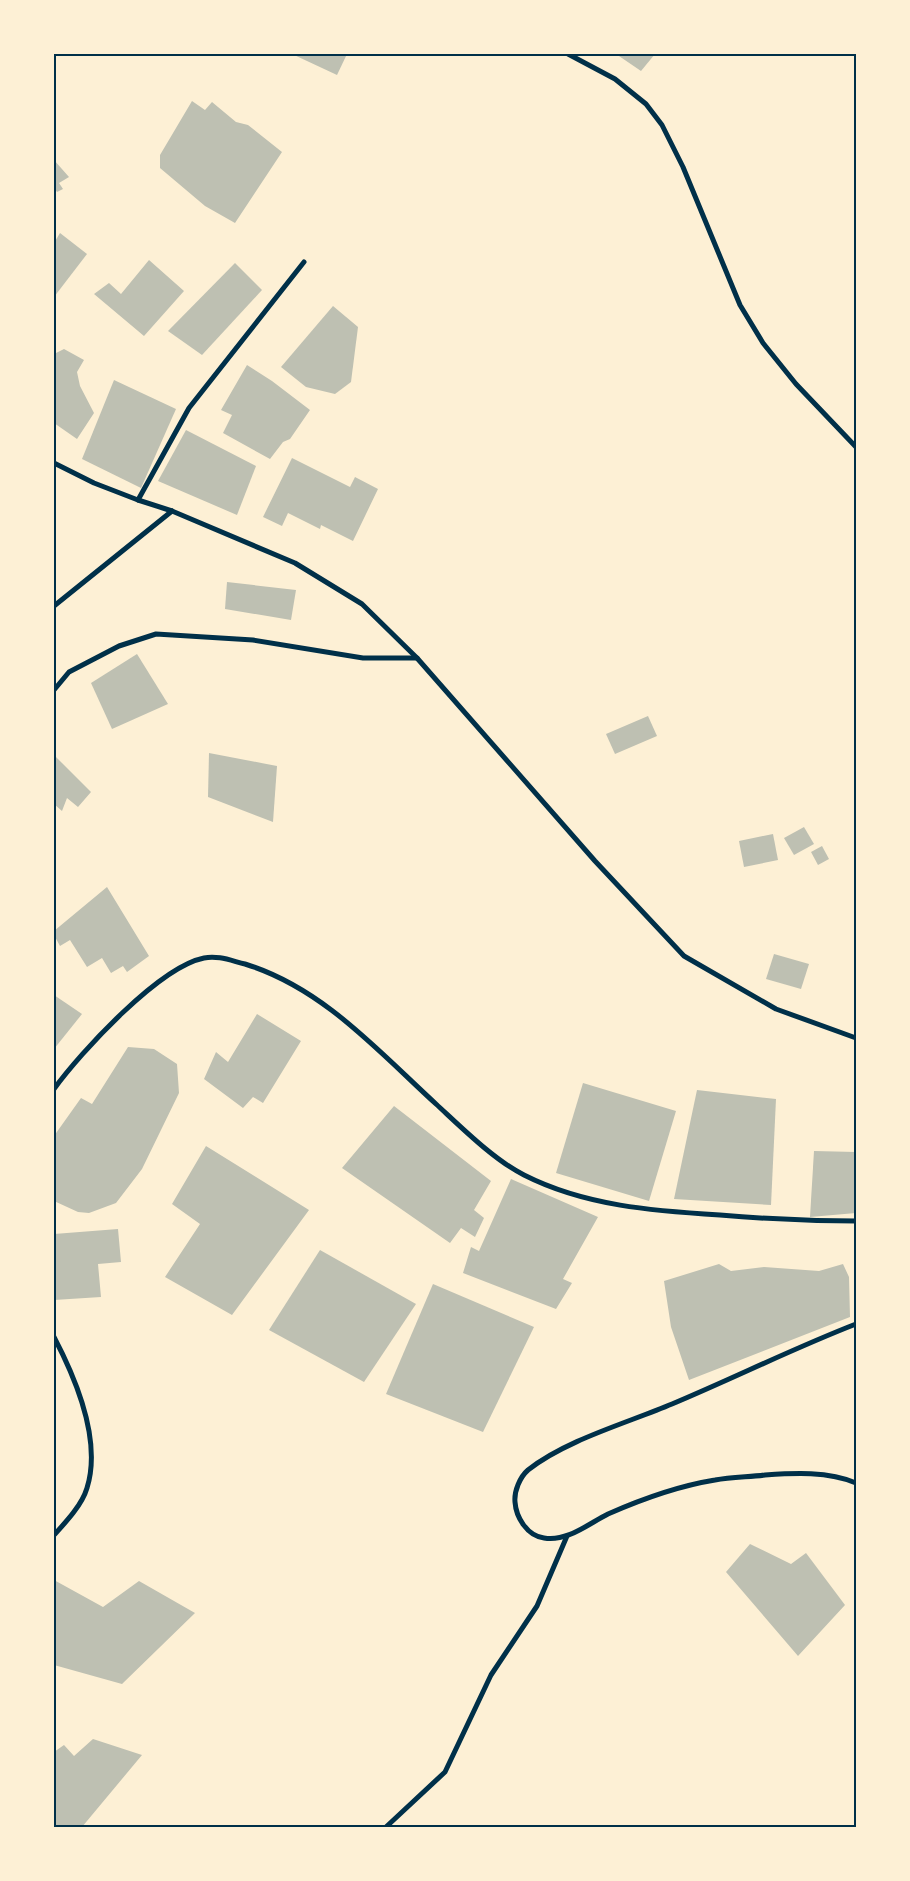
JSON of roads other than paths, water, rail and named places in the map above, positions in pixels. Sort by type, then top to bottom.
[{"type":"street","points":[[568,54],[615,79],[646,104],[662,125],[683,167],[740,305],[762,343],[796,384],[856,447]]},
{"type":"street","points":[[138,500],[189,408],[304,262]]},
{"type":"street","points":[[54,463],[94,483],[172,511],[295,563],[362,604],[417,658],[595,861],[684,956],[776,1009],[856,1038]]},
{"type":"street","points":[[54,606],[172,511]]},
{"type":"street","points":[[54,690],[69,672],[119,646],[156,634],[253,640],[364,658],[417,658]]},
{"type":"street","points":[[54,1089],[106,1028],[167,975],[188,962],[206,957],[226,959],[257,968],[293,983],[332,1010],[368,1039],[458,1124],[495,1155],[523,1174],[558,1189],[601,1202],[667,1212],[808,1222],[856,1221]]},
{"type":"street","points":[[856,1324],[810,1342],[726,1382],[564,1448],[528,1471],[519,1484],[515,1497],[516,1509],[520,1520],[529,1532],[544,1538],[567,1536],[608,1514],[659,1494],[715,1480],[790,1473],[818,1474],[856,1483]]},
{"type":"street","points":[[54,1337],[65,1358],[83,1404],[92,1455],[87,1489],[74,1512],[54,1535]]},
{"type":"street","points":[[386,1827],[445,1772],[491,1674],[537,1606],[567,1536]]}]
